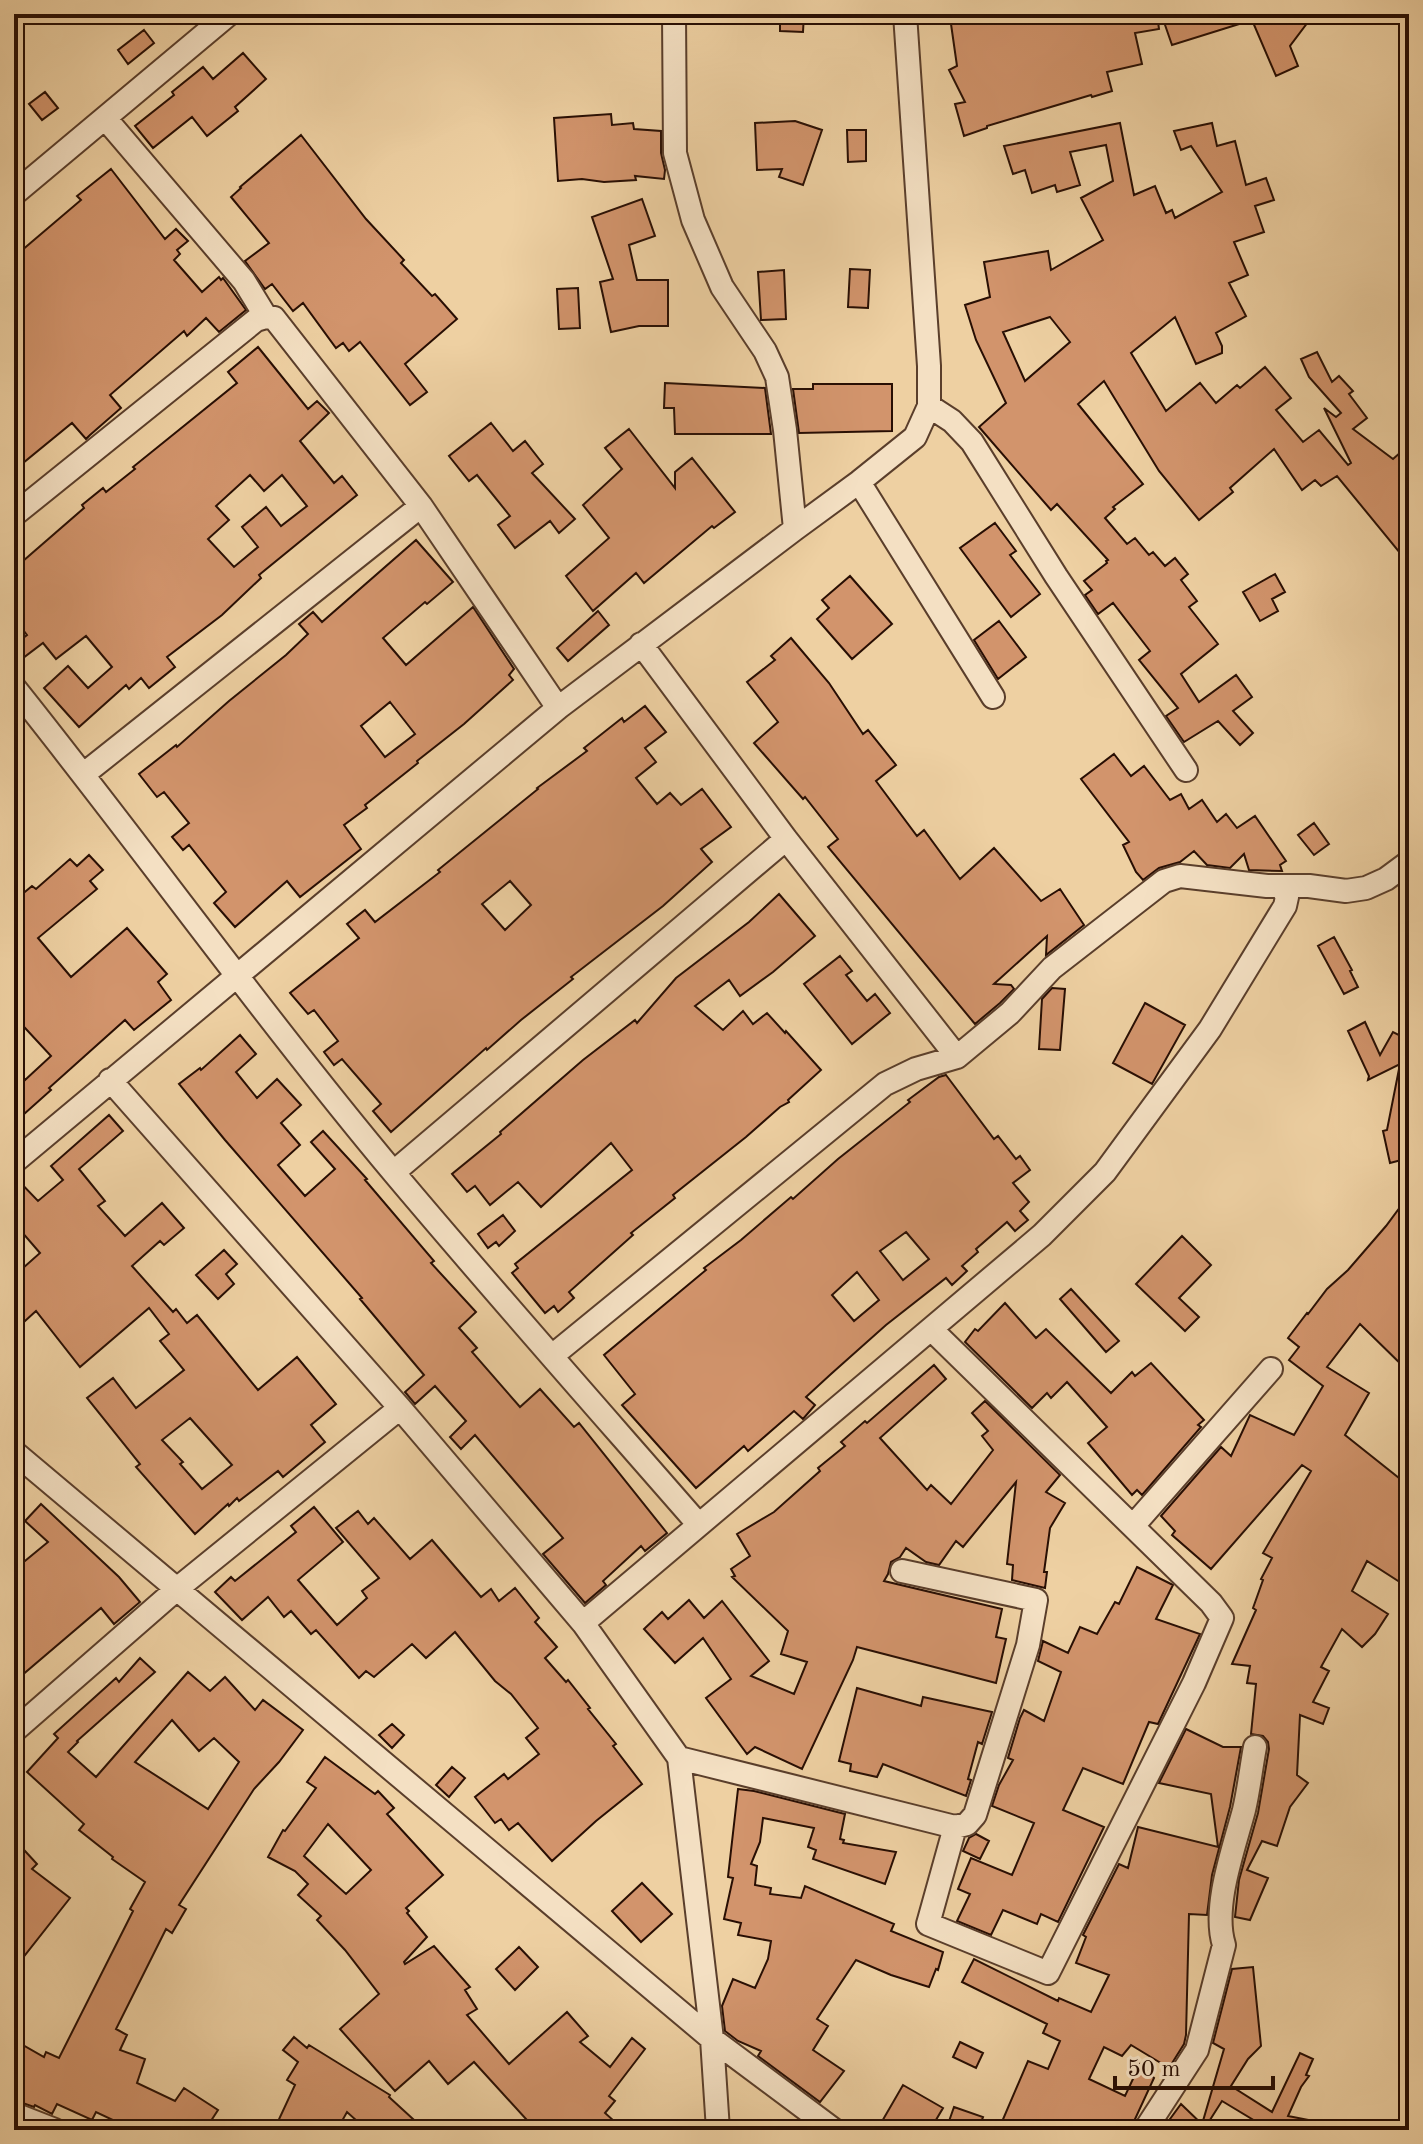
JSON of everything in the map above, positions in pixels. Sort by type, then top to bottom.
[{"type":"street","points":[[14,194],[229,14]]},
{"type":"street","points":[[674,14],[675,153],[693,220],[722,287],[765,351],[777,377],[795,529]]},
{"type":"street","points":[[14,1162],[558,708],[915,437],[929,406],[929,366],[905,14]]},
{"type":"street","points":[[105,118],[244,281],[266,317]]},
{"type":"street","points":[[14,515],[256,320],[274,318],[421,506],[558,708]]},
{"type":"street","points":[[929,406],[952,421],[972,442],[1056,576],[1186,770]]},
{"type":"street","points":[[859,482],[993,697]]},
{"type":"street","points":[[84,774],[421,506]]},
{"type":"street","points":[[641,644],[786,839],[957,1057]]},
{"type":"street","points":[[14,687],[236,975],[394,1172],[699,1525]]},
{"type":"street","points":[[394,1172],[786,839]]},
{"type":"street","points":[[552,1356],[885,1084],[916,1069],[957,1057],[1010,1013],[1052,968],[1164,881],[1180,876],[1346,891],[1366,888],[1386,879],[1409,862]]},
{"type":"street","points":[[583,1623],[1042,1235],[1105,1172],[1218,1017],[1285,906],[1287,897],[1282,887]]},
{"type":"street","points":[[110,1080],[400,1408],[583,1623],[679,1758],[712,2039],[718,2130]]},
{"type":"street","points":[[931,1329],[1211,1603],[1222,1618],[1194,1683],[1048,1973],[928,1924],[955,1827]]},
{"type":"street","points":[[1133,1526],[1271,1369]]},
{"type":"street","points":[[14,1731],[178,1588],[400,1408]]},
{"type":"street","points":[[14,1452],[712,2039],[834,2130]]},
{"type":"street","points":[[679,1758],[955,1827],[967,1824],[975,1815],[1028,1645],[1036,1600],[902,1571]]},
{"type":"street","points":[[1145,2130],[1197,2050],[1224,1945],[1219,1931],[1227,1869],[1244,1808],[1255,1747]]},
{"type":"street","points":[[14,2114],[55,2130]]},
{"type":"building","points":[[780,14],[804,14],[803,32],[780,31]]},
{"type":"building","points":[[970,14],[1157,14],[1159,29],[1135,33],[1142,64],[1107,72],[1112,91],[987,126],[964,136],[955,104],[965,102],[949,70],[957,66],[950,17]]},
{"type":"building","points":[[1189,14],[1314,14],[1290,46],[1298,66],[1276,76],[1252,20],[1172,45],[1164,22]]},
{"type":"building","points":[[144,30],[154,43],[128,64],[118,50]]},
{"type":"building","points":[[243,53],[266,79],[235,107],[238,111],[207,136],[192,117],[153,148],[135,126],[203,67],[213,79]]},
{"type":"building","points":[[45,92],[58,108],[42,120],[29,104]]},
{"type":"building","points":[[611,114],[612,125],[633,123],[634,129],[661,131],[664,179],[635,176],[636,180],[558,181],[554,118]]},
{"type":"building","points":[[795,121],[822,130],[803,185],[779,177],[782,169],[757,170],[755,123]]},
{"type":"building","points":[[1120,123],[1134,195],[1155,186],[1166,213],[1172,210],[1175,218],[1222,192],[1191,146],[1181,150],[1174,131],[1212,123],[1217,146],[1235,141],[1246,185],[1266,178],[1274,200],[1255,206],[1264,232],[1234,242],[1248,275],[1229,283],[1246,316],[1216,333],[1222,353],[1196,364],[1175,317],[1131,353],[1166,411],[1200,383],[1216,403],[1265,367],[1291,398],[1276,410],[1303,442],[1319,430],[1348,465],[1351,463],[1324,408],[1336,417],[1341,413],[1309,377],[1301,359],[1317,352],[1332,382],[1339,376],[1353,391],[1349,394],[1367,418],[1353,429],[1393,459],[1409,445],[1409,564],[1337,476],[1321,486],[1315,480],[1302,490],[1274,449],[1230,488],[1233,492],[1199,520],[1159,471],[1104,381],[1078,404],[1143,484],[1113,507],[1115,509],[1105,518],[1127,544],[1135,538],[1149,555],[1153,552],[1165,566],[1175,558],[1188,574],[1181,580],[1197,601],[1189,607],[1218,644],[1181,674],[1199,702],[1236,675],[1252,697],[1233,711],[1253,733],[1240,745],[1218,721],[1184,742],[1166,716],[1178,708],[1139,660],[1150,651],[1113,603],[1098,614],[1085,595],[1092,590],[1084,581],[1108,560],[1057,504],[1051,510],[979,427],[1006,403],[976,340],[965,305],[990,297],[984,262],[1048,251],[1051,270],[1103,240],[1081,198],[1113,181],[1106,145],[1070,152],[1080,185],[1057,192],[1055,185],[1032,193],[1025,170],[1013,174],[1004,146]],"holes":[[[1050,317],[1070,342],[1025,381],[1003,332]]]},
{"type":"building","points":[[847,130],[866,130],[866,161],[848,162]]},
{"type":"building","points":[[301,135],[366,219],[404,260],[401,263],[457,319],[405,364],[427,392],[410,405],[360,342],[349,351],[343,343],[336,348],[303,303],[293,311],[272,284],[265,289],[245,261],[269,243],[231,197]]},
{"type":"building","points":[[111,169],[165,239],[176,229],[188,241],[177,250],[180,254],[174,260],[202,292],[219,277],[221,280],[223,278],[246,310],[219,332],[206,318],[187,336],[184,331],[110,395],[121,408],[86,439],[72,423],[23,463],[14,452],[14,257],[81,200],[77,196]]},
{"type":"building","points":[[642,199],[655,236],[629,245],[637,280],[668,280],[668,326],[639,326],[611,332],[600,282],[613,279],[592,217]]},
{"type":"building","points":[[850,269],[870,270],[868,308],[848,307]]},
{"type":"building","points":[[784,270],[786,319],[761,320],[758,272]]},
{"type":"building","points":[[578,288],[580,328],[559,329],[557,289]]},
{"type":"building","points":[[258,347],[308,409],[317,401],[329,413],[300,441],[334,483],[342,476],[357,495],[259,575],[261,578],[222,615],[167,657],[175,667],[149,688],[141,678],[129,689],[126,685],[79,727],[44,688],[68,666],[88,688],[112,667],[86,636],[56,659],[43,643],[23,658],[14,647],[27,635],[14,618],[14,549],[23,561],[84,508],[82,505],[103,488],[106,492],[135,469],[133,467],[237,383],[228,372]],"holes":[[[250,475],[264,491],[282,475],[307,506],[281,526],[266,507],[242,527],[258,547],[234,567],[208,539],[229,520],[216,506]]]},
{"type":"building","points":[[665,383],[765,388],[771,434],[675,434],[674,408],[664,408]]},
{"type":"building","points":[[813,384],[892,384],[892,431],[799,433],[793,389],[813,389]]},
{"type":"building","points":[[491,423],[513,451],[525,441],[543,464],[532,473],[575,519],[559,533],[550,521],[515,548],[498,525],[510,516],[477,475],[469,481],[449,456]]},
{"type":"building","points":[[629,429],[675,488],[675,472],[692,458],[735,512],[714,528],[712,526],[644,583],[636,573],[593,611],[566,576],[609,538],[583,505],[622,469],[605,448]]},
{"type":"building","points":[[995,523],[1016,551],[1010,555],[1040,594],[1011,617],[960,548]]},
{"type":"building","points":[[416,540],[453,582],[383,638],[406,665],[473,607],[514,669],[509,675],[513,680],[344,825],[361,849],[300,897],[287,881],[235,927],[214,903],[226,892],[189,845],[183,850],[172,837],[189,823],[164,792],[157,797],[139,774],[177,747],[286,655],[308,634],[299,624],[313,612],[322,622]],"holes":[[[390,702],[415,734],[385,757],[361,726]]]},
{"type":"building","points":[[1275,574],[1285,592],[1272,599],[1278,611],[1260,621],[1243,592]]},
{"type":"building","points":[[850,576],[892,624],[852,659],[817,619],[829,608],[822,600]]},
{"type":"building","points":[[598,611],[609,625],[568,661],[557,648]]},
{"type":"building","points":[[999,621],[1026,657],[998,679],[974,640]]},
{"type":"building","points":[[791,638],[829,683],[863,734],[868,730],[896,765],[876,781],[917,836],[924,830],[960,879],[994,848],[1041,901],[1060,889],[1084,925],[1046,955],[1047,936],[994,984],[1011,985],[1014,989],[975,1024],[828,847],[838,839],[805,797],[803,799],[754,743],[778,722],[747,682],[775,660],[771,656]]},
{"type":"building","points":[[645,706],[666,732],[645,748],[656,762],[636,778],[657,804],[670,793],[681,805],[702,789],[731,827],[701,849],[712,862],[663,906],[486,1048],[391,1132],[373,1111],[381,1104],[342,1059],[334,1065],[324,1052],[338,1041],[314,1010],[308,1014],[290,993],[359,938],[347,924],[365,910],[375,922],[440,872],[438,870],[537,788],[587,751],[584,748],[622,718],[624,722]],"holes":[[[510,881],[531,905],[505,930],[482,904]]]},
{"type":"building","points":[[1114,754],[1131,776],[1144,766],[1170,800],[1181,794],[1189,809],[1202,800],[1217,822],[1226,814],[1237,828],[1255,816],[1286,861],[1280,865],[1282,871],[1249,870],[1244,854],[1230,868],[1207,865],[1194,851],[1180,862],[1159,868],[1143,880],[1123,845],[1129,842],[1081,779]]},
{"type":"building","points":[[1314,823],[1329,844],[1314,855],[1298,835]]},
{"type":"building","points":[[89,855],[103,870],[90,881],[97,889],[38,938],[71,977],[127,928],[167,974],[158,982],[171,1000],[134,1030],[125,1020],[14,1123],[14,1067],[25,1080],[51,1056],[14,1016],[14,901],[32,886],[36,889],[70,859],[77,866]]},
{"type":"building","points":[[779,894],[815,936],[740,996],[729,980],[695,1006],[723,1030],[743,1011],[753,1024],[767,1013],[821,1070],[789,1102],[673,1195],[675,1198],[631,1233],[633,1235],[569,1292],[574,1298],[558,1312],[554,1306],[545,1313],[512,1273],[518,1268],[515,1264],[632,1170],[611,1143],[541,1207],[518,1182],[490,1205],[475,1186],[467,1192],[452,1174],[583,1060],[635,1020],[637,1023],[676,978],[749,922]]},
{"type":"building","points":[[1334,937],[1358,987],[1344,994],[1318,946]]},
{"type":"building","points":[[840,956],[852,971],[846,975],[867,1001],[875,994],[890,1013],[852,1044],[804,984]]},
{"type":"building","points":[[1052,988],[1065,989],[1060,1050],[1039,1049],[1042,999]]},
{"type":"building","points":[[1145,1003],[1185,1025],[1152,1084],[1113,1063]]},
{"type":"building","points":[[1365,1022],[1380,1055],[1393,1032],[1409,1040],[1409,1158],[1390,1163],[1383,1131],[1387,1130],[1400,1064],[1368,1080],[1369,1076],[1348,1031]]},
{"type":"building","points":[[240,1035],[256,1054],[236,1072],[257,1098],[277,1079],[301,1105],[281,1123],[300,1145],[278,1165],[305,1196],[335,1169],[311,1142],[323,1131],[367,1179],[434,1261],[431,1263],[476,1312],[459,1328],[477,1348],[472,1352],[520,1407],[540,1389],[574,1427],[579,1423],[667,1533],[645,1551],[641,1546],[603,1581],[606,1585],[585,1603],[543,1554],[563,1538],[475,1435],[461,1449],[450,1437],[466,1421],[435,1386],[415,1404],[405,1392],[424,1375],[179,1084],[201,1070]]},
{"type":"building","points":[[946,1075],[994,1139],[998,1136],[1016,1159],[1020,1156],[1030,1170],[1013,1183],[1029,1202],[1020,1211],[1028,1220],[1015,1231],[1007,1222],[976,1249],[978,1252],[962,1266],[967,1271],[952,1285],[946,1278],[886,1325],[806,1397],[815,1405],[803,1419],[794,1411],[748,1451],[744,1446],[696,1488],[622,1405],[635,1394],[604,1355],[706,1270],[704,1268],[791,1197],[793,1199],[939,1077]],"holes":[[[906,1232],[929,1259],[903,1280],[880,1251]],[[857,1272],[879,1300],[854,1321],[832,1295]]]},
{"type":"building","points":[[109,1115],[123,1131],[79,1169],[105,1201],[98,1206],[125,1236],[162,1203],[184,1228],[164,1245],[160,1241],[132,1266],[173,1312],[176,1309],[187,1323],[197,1315],[258,1390],[297,1357],[336,1404],[311,1425],[325,1442],[283,1477],[278,1471],[239,1501],[237,1498],[228,1504],[195,1534],[136,1467],[140,1464],[87,1398],[113,1378],[136,1408],[184,1370],[160,1341],[169,1334],[149,1308],[80,1367],[36,1311],[14,1331],[14,1276],[40,1253],[14,1223],[14,1176],[38,1201],[63,1180],[51,1166]],"holes":[[[190,1418],[232,1465],[202,1489],[162,1440]]]},
{"type":"building","points":[[1409,1195],[1409,1372],[1360,1324],[1327,1367],[1369,1393],[1345,1435],[1409,1486],[1409,1588],[1367,1561],[1352,1591],[1388,1614],[1362,1647],[1342,1629],[1321,1667],[1329,1671],[1313,1702],[1329,1708],[1323,1724],[1300,1715],[1297,1775],[1308,1783],[1290,1807],[1277,1846],[1262,1841],[1247,1870],[1268,1878],[1250,1920],[1235,1917],[1239,1880],[1258,1813],[1269,1749],[1263,1736],[1251,1734],[1256,1684],[1247,1683],[1250,1666],[1232,1664],[1256,1610],[1253,1608],[1261,1579],[1272,1558],[1263,1553],[1311,1471],[1302,1465],[1211,1569],[1172,1535],[1175,1531],[1161,1516],[1221,1447],[1231,1456],[1250,1415],[1294,1435],[1323,1386],[1289,1360],[1299,1347],[1288,1338],[1327,1289],[1386,1226]]},
{"type":"building","points":[[503,1215],[515,1231],[499,1246],[496,1242],[488,1248],[478,1234]]},
{"type":"building","points":[[1182,1236],[1211,1265],[1179,1298],[1199,1317],[1185,1331],[1136,1284]]},
{"type":"building","points":[[224,1250],[237,1264],[226,1274],[234,1284],[218,1299],[196,1275]]},
{"type":"building","points":[[1071,1289],[1119,1341],[1106,1352],[1060,1299]]},
{"type":"building","points":[[1005,1303],[1036,1338],[1046,1329],[1111,1393],[1132,1372],[1135,1376],[1151,1363],[1204,1420],[1142,1495],[1137,1490],[1132,1495],[1088,1443],[1107,1427],[1067,1382],[1051,1398],[1047,1393],[1032,1408],[965,1342]]},
{"type":"building","points":[[934,1365],[946,1379],[880,1438],[927,1490],[931,1485],[951,1504],[993,1450],[982,1436],[988,1431],[972,1413],[985,1401],[1060,1475],[1046,1492],[1065,1503],[1050,1528],[1045,1588],[1012,1580],[1013,1565],[1007,1564],[1016,1482],[963,1547],[956,1541],[939,1565],[926,1562],[906,1548],[900,1557],[891,1562],[884,1581],[1002,1609],[996,1637],[1006,1639],[996,1683],[857,1647],[802,1769],[755,1747],[747,1754],[706,1698],[731,1679],[703,1638],[675,1663],[644,1629],[662,1612],[668,1619],[689,1600],[704,1618],[722,1601],[769,1661],[751,1676],[794,1694],[807,1662],[781,1654],[788,1631],[732,1577],[735,1576],[731,1569],[750,1556],[737,1534],[774,1512],[845,1446],[841,1442]]},
{"type":"building","points":[[41,1504],[119,1577],[140,1602],[114,1624],[101,1608],[14,1682],[14,1641],[23,1633],[17,1626],[21,1622],[14,1614],[14,1570],[48,1542],[25,1521]]},
{"type":"building","points":[[314,1507],[343,1542],[298,1580],[337,1625],[367,1598],[362,1591],[379,1578],[336,1528],[358,1511],[368,1524],[374,1518],[410,1559],[432,1540],[481,1597],[491,1589],[499,1601],[515,1588],[539,1618],[535,1622],[557,1647],[545,1658],[590,1708],[616,1744],[613,1746],[642,1784],[552,1861],[518,1823],[509,1830],[501,1819],[495,1823],[475,1797],[504,1774],[508,1779],[539,1754],[526,1738],[538,1728],[455,1632],[426,1658],[412,1644],[374,1677],[366,1671],[359,1678],[316,1630],[311,1634],[291,1611],[284,1617],[268,1597],[242,1620],[215,1592],[231,1577],[235,1581],[296,1532],[291,1526]]},
{"type":"building","points":[[1137,1567],[1173,1585],[1156,1619],[1200,1634],[1158,1724],[1149,1722],[1123,1784],[1083,1768],[1063,1810],[1104,1827],[1058,1922],[1041,1914],[1037,1924],[1003,1910],[991,1935],[957,1921],[970,1894],[958,1889],[971,1858],[1012,1875],[1034,1823],[992,1806],[1013,1760],[1008,1758],[1024,1710],[1044,1721],[1061,1672],[1038,1661],[1043,1641],[1068,1653],[1080,1627],[1097,1634],[1115,1602],[1119,1604]]},
{"type":"building","points":[[140,1658],[155,1672],[68,1752],[96,1777],[188,1672],[210,1691],[225,1677],[255,1710],[263,1700],[303,1730],[254,1789],[179,1905],[186,1909],[172,1933],[166,1929],[116,2029],[127,2035],[120,2050],[145,2059],[137,2083],[175,2101],[184,2088],[218,2110],[205,2130],[134,2130],[96,2112],[92,2120],[57,2104],[52,2114],[35,2105],[14,2100],[14,2040],[44,2057],[46,2052],[59,2058],[145,1882],[79,1830],[84,1824],[27,1772],[58,1738],[54,1734],[116,1678],[119,1682]],"holes":[[[172,1720],[199,1751],[214,1738],[239,1762],[208,1809],[135,1762]]]},
{"type":"building","points":[[857,1688],[921,1706],[923,1697],[992,1712],[982,1744],[978,1742],[966,1796],[883,1764],[877,1777],[850,1771],[851,1764],[839,1761]]},
{"type":"building","points":[[392,1724],[404,1735],[392,1748],[379,1735]]},
{"type":"building","points":[[1186,1729],[1223,1747],[1241,1747],[1230,1807],[1212,1875],[1207,1915],[1189,1914],[1184,2044],[1169,2068],[1131,2045],[1122,2056],[1104,2047],[1089,2079],[1125,2096],[1140,2064],[1154,2078],[1130,2130],[1015,2130],[1001,2124],[1028,2061],[1048,2069],[1060,2041],[1043,2033],[1047,2024],[962,1982],[974,1959],[1058,2001],[1059,1998],[1091,2012],[1109,1975],[1076,1963],[1086,1937],[1083,1935],[1119,1864],[1128,1868],[1138,1827],[1218,1847],[1211,1794],[1159,1783]]},
{"type":"building","points":[[325,1757],[375,1794],[378,1791],[394,1808],[387,1814],[443,1875],[406,1908],[427,1937],[404,1962],[434,1946],[470,1987],[465,1990],[477,2009],[467,2015],[509,2064],[567,2012],[588,2036],[580,2042],[610,2067],[632,2038],[645,2049],[609,2096],[615,2101],[605,2113],[624,2130],[536,2130],[474,2062],[448,2084],[429,2061],[395,2091],[340,2029],[379,1994],[317,1920],[321,1916],[298,1895],[308,1884],[295,1871],[268,1857],[283,1830],[316,1788],[307,1782]],"holes":[[[328,1824],[371,1870],[346,1894],[304,1856]]]},
{"type":"building","points":[[452,1767],[465,1778],[449,1797],[436,1785]]},
{"type":"building","points":[[738,1789],[845,1814],[840,1839],[844,1840],[843,1843],[896,1852],[885,1884],[813,1859],[816,1850],[808,1847],[814,1828],[763,1818],[760,1842],[751,1864],[757,1866],[755,1885],[771,1888],[770,1894],[801,1898],[805,1886],[894,1924],[891,1931],[943,1952],[929,1987],[856,1960],[817,2019],[828,2026],[813,2050],[844,2071],[820,2102],[758,2056],[761,2051],[738,2041],[725,2031],[722,2006],[733,1979],[755,1988],[768,1959],[771,1941],[738,1935],[741,1923],[724,1919],[733,1878],[728,1877]]},
{"type":"building","points":[[976,1834],[989,1841],[980,1859],[963,1851],[969,1838]]},
{"type":"building","points":[[14,1839],[37,1864],[32,1869],[70,1898],[14,1969]]},
{"type":"building","points":[[642,1883],[672,1914],[641,1942],[612,1911]]},
{"type":"building","points":[[519,1947],[538,1967],[515,1990],[496,1969]]},
{"type":"building","points":[[1253,1967],[1261,2046],[1248,2059],[1231,2086],[1272,2112],[1300,2053],[1313,2059],[1306,2075],[1309,2076],[1288,2116],[1319,2122],[1318,2130],[1264,2130],[1265,2127],[1222,2101],[1208,2123],[1203,2121],[1224,2049],[1213,2043],[1232,1969]]},
{"type":"building","points":[[294,2037],[307,2048],[309,2045],[390,2095],[425,2130],[367,2130],[347,2112],[337,2130],[274,2130],[295,2085],[287,2080],[298,2062],[283,2050]]},
{"type":"building","points":[[960,2042],[983,2053],[976,2068],[953,2057]]},
{"type":"building","points":[[903,2085],[943,2108],[930,2130],[877,2130]]},
{"type":"building","points":[[1181,2104],[1208,2130],[1162,2130]]},
{"type":"building","points":[[954,2107],[983,2117],[978,2130],[948,2124]]}]
